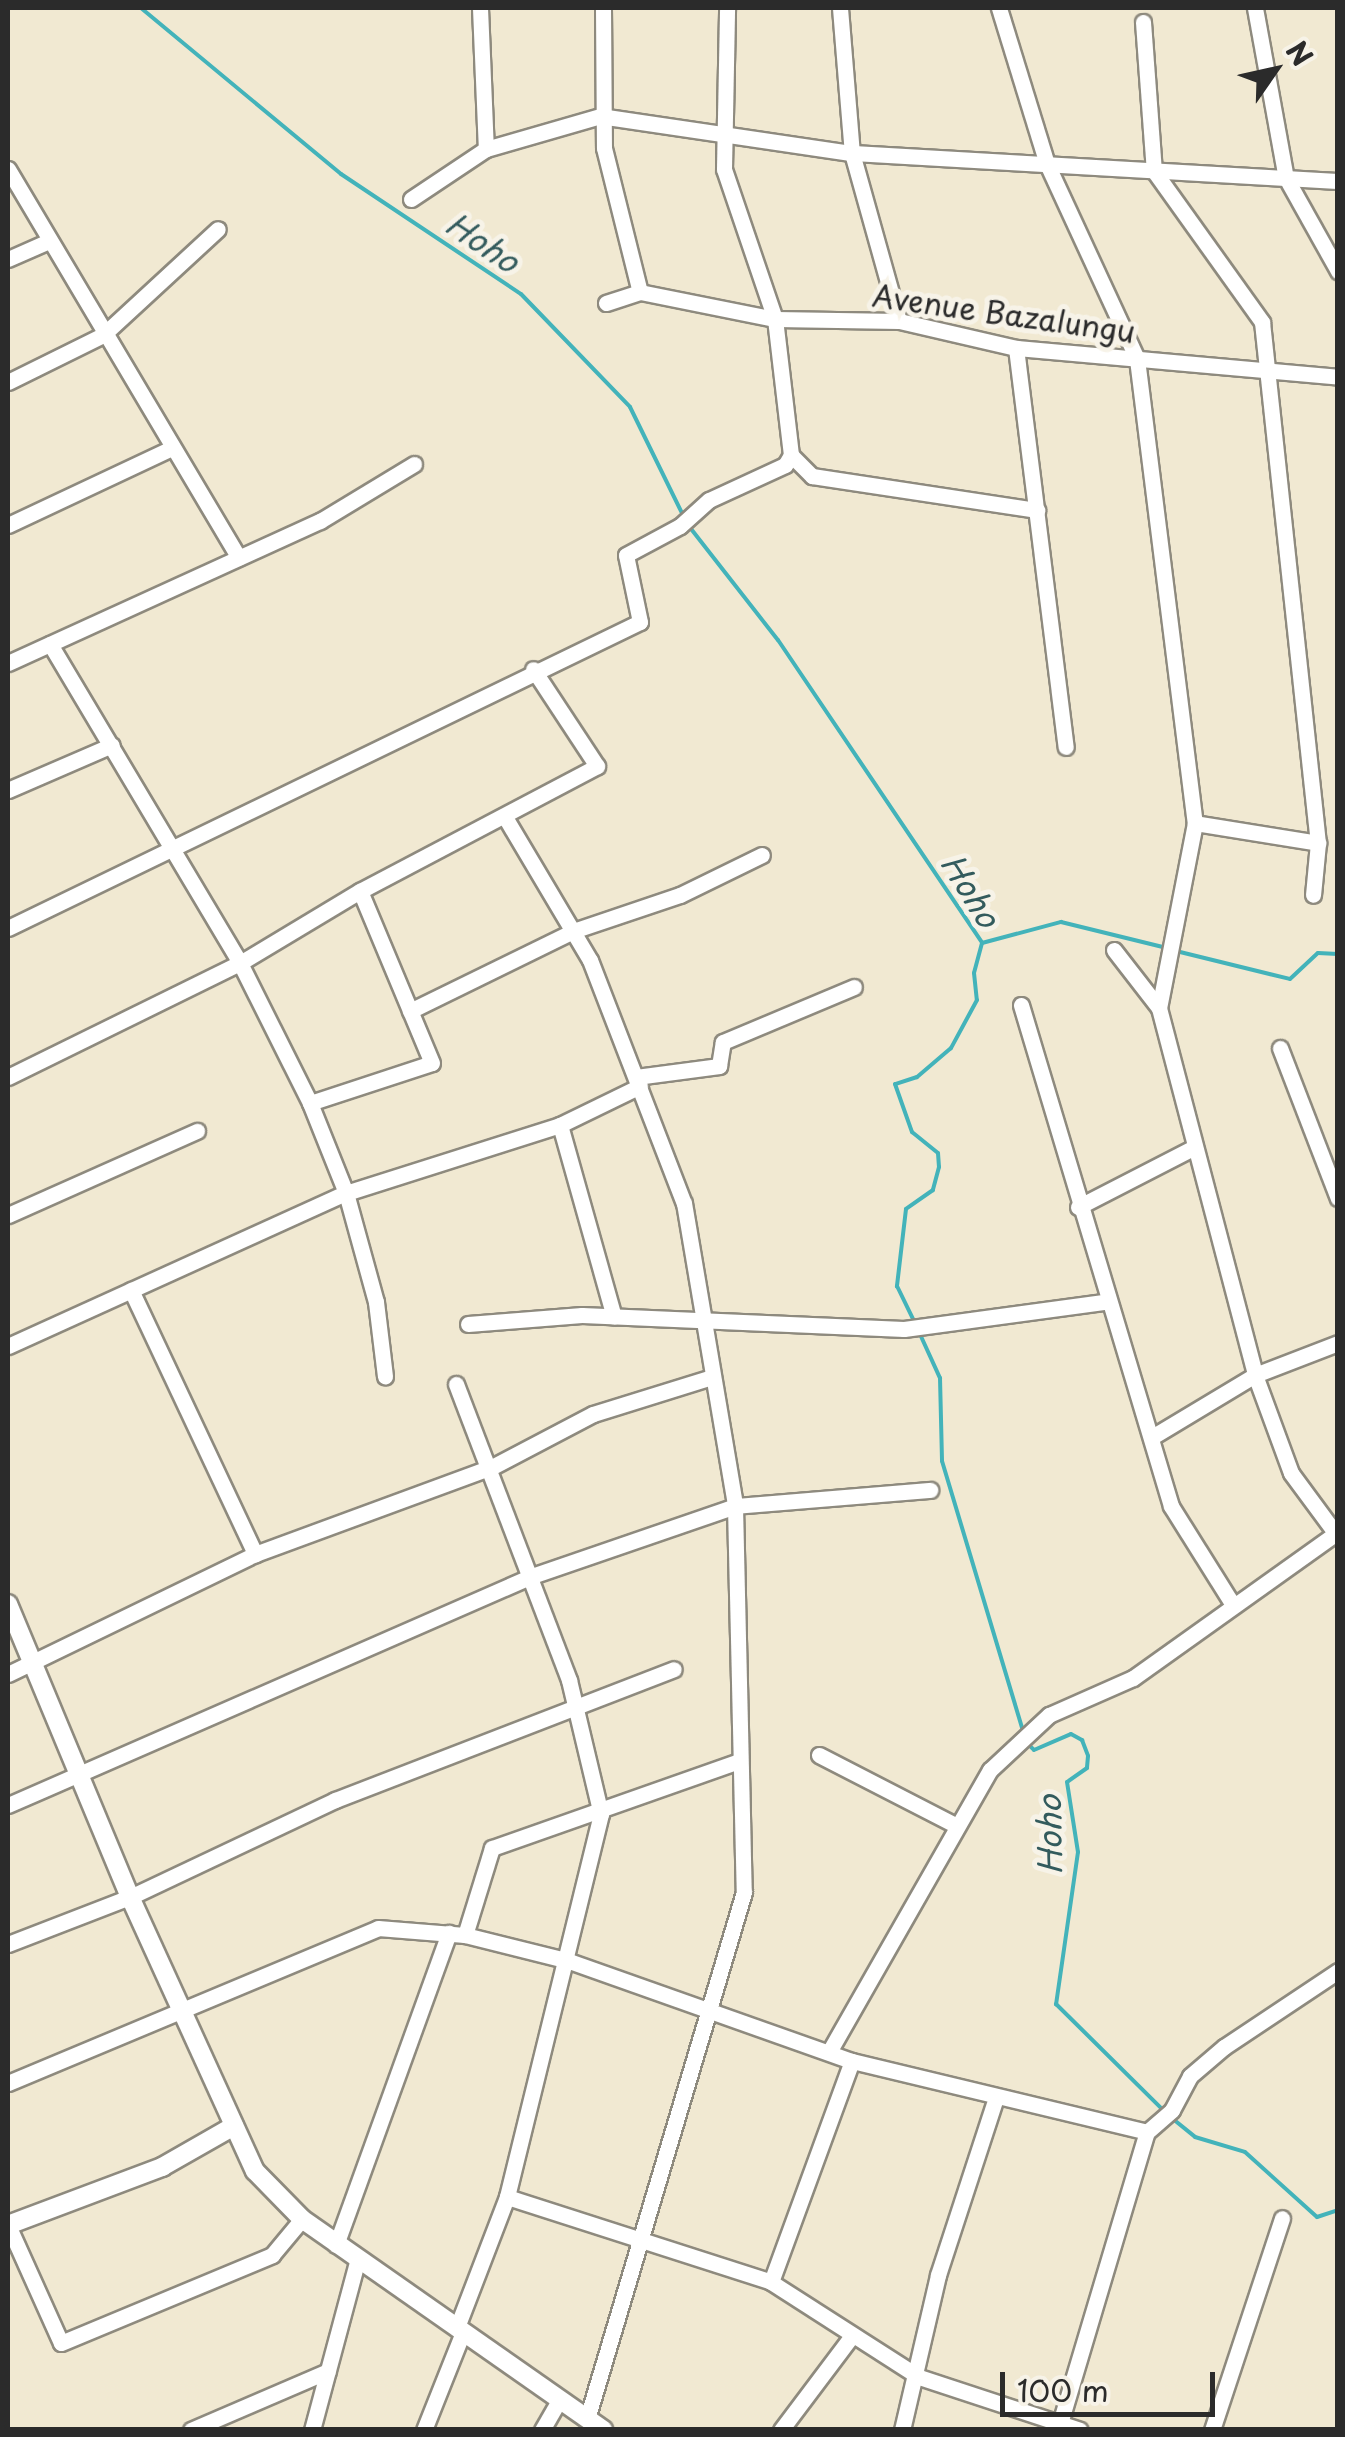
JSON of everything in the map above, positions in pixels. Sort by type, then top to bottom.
[{"type":"street","points":[[480,8],[486,149]]},
{"type":"street","points":[[603,8],[600,116],[640,292]]},
{"type":"street","points":[[727,8],[724,169],[775,318],[791,455],[812,476],[1037,510]]},
{"type":"street","points":[[840,8],[852,152],[898,321]]},
{"type":"street","points":[[999,8],[1047,164],[1137,358],[1195,823],[1158,1008]]},
{"type":"street","points":[[1255,8],[1286,178],[1338,271]]},
{"type":"street","points":[[1144,22],[1154,171],[1262,322],[1264,374],[1318,843],[1313,896]]},
{"type":"street","points":[[411,199],[486,149],[600,116],[852,152],[1338,182]]},
{"type":"street","points":[[8,168],[238,558]]},
{"type":"street","points":[[8,382],[103,334],[218,229]]},
{"type":"street","points":[[8,259],[49,240]]},
{"type":"street","name":"Avenue Bazalungu","points":[[606,302],[640,292],[775,318],[898,321],[1016,348],[1264,374],[1338,377]]},
{"type":"street","points":[[1016,348],[1066,747]]},
{"type":"street","points":[[8,525],[172,448]]},
{"type":"street","points":[[8,928],[534,669],[640,622],[626,554],[685,523],[709,500],[784,466],[791,455]]},
{"type":"street","points":[[8,663],[320,521],[414,464]]},
{"type":"street","points":[[50,644],[240,962],[310,1104],[346,1193],[376,1302],[385,1376]]},
{"type":"street","points":[[9,1072],[240,962],[360,891],[597,766],[534,669]]},
{"type":"street","points":[[8,790],[112,745]]},
{"type":"street","points":[[8,1604],[130,1897],[255,2171],[302,2219],[336,2245],[595,2424],[642,2239],[744,1892],[735,1506],[701,1322],[684,1202],[638,1082],[572,931],[505,817]]},
{"type":"street","points":[[1195,823],[1318,843]]},
{"type":"street","points":[[410,1011],[572,931],[680,896],[762,855]]},
{"type":"street","points":[[310,1104],[432,1063],[360,891]]},
{"type":"street","points":[[829,2052],[990,1770],[1049,1715],[1133,1678],[1337,1533],[1291,1472],[1254,1374],[1158,1008],[1114,950]]},
{"type":"street","points":[[8,1346],[346,1193],[560,1124],[638,1082],[720,1066],[724,1042],[854,987]]},
{"type":"street","points":[[1021,1005],[1106,1302],[1171,1506],[1233,1605]]},
{"type":"street","points":[[1280,1048],[1338,1198]]},
{"type":"street","points":[[560,1124],[614,1316]]},
{"type":"street","points":[[8,1215],[197,1131]]},
{"type":"street","points":[[1078,1207],[1194,1148]]},
{"type":"street","points":[[131,1290],[254,1554]]},
{"type":"street","points":[[468,1324],[614,1316],[904,1329],[1106,1302]]},
{"type":"street","points":[[1152,1437],[1254,1374],[1338,1343]]},
{"type":"street","points":[[8,1674],[254,1554],[492,1467],[594,1414],[712,1377]]},
{"type":"street","points":[[424,2430],[507,2197],[569,1961],[601,1814],[575,1708],[532,1576],[456,1384]]},
{"type":"street","points":[[8,1806],[532,1576],[735,1506],[930,1490]]},
{"type":"street","points":[[8,1944],[130,1897],[335,1800],[674,1670]]},
{"type":"street","points":[[818,1755],[957,1826]]},
{"type":"street","points":[[336,2245],[492,1848],[601,1814],[739,1761]]},
{"type":"street","points":[[8,2083],[180,2007],[378,1928],[457,1934],[569,1961],[852,2061],[995,2100],[1146,2132]]},
{"type":"street","points":[[1058,2427],[1146,2132],[1168,2114],[1190,2076],[1224,2047],[1338,1970]]},
{"type":"street","points":[[771,2282],[852,2061]]},
{"type":"street","points":[[902,2430],[919,2377],[938,2275],[995,2100]]},
{"type":"street","points":[[234,2126],[162,2167],[8,2225],[61,2344],[272,2255],[302,2219]]},
{"type":"street","points":[[507,2197],[771,2282],[851,2337],[919,2377],[1058,2427],[1080,2430]]},
{"type":"street","points":[[1212,2430],[1282,2218]]},
{"type":"street","points":[[312,2430],[358,2258]]},
{"type":"street","points":[[781,2430],[851,2337]]},
{"type":"street","points":[[191,2430],[328,2371]]},
{"type":"street","points":[[542,2430],[560,2400]]},
{"type":"waterway","name":"Hoho","points":[[141,8],[341,174],[521,294],[630,407],[684,517]]},
{"type":"waterway","name":"Hoho","points":[[688,525],[778,640],[982,943],[974,973],[977,1000],[951,1048],[917,1077],[895,1084],[912,1132],[938,1153],[933,1190],[906,1209],[897,1286],[915,1323]]},
{"type":"waterway","points":[[982,943],[1061,922],[1167,948]]},
{"type":"waterway","points":[[1176,951],[1290,979],[1318,953],[1338,954]]},
{"type":"waterway","name":"Hoho","points":[[919,1332],[940,1378],[942,1461],[1023,1731]]},
{"type":"waterway","name":"Hoho","points":[[1028,1744],[1034,1750],[1071,1734],[1082,1740],[1088,1756],[1087,1768],[1067,1782],[1078,1852],[1056,2004],[1162,2109]]},
{"type":"waterway","name":"Hoho","points":[[1173,2119],[1195,2137],[1245,2152],[1317,2217],[1338,2210]]}]
